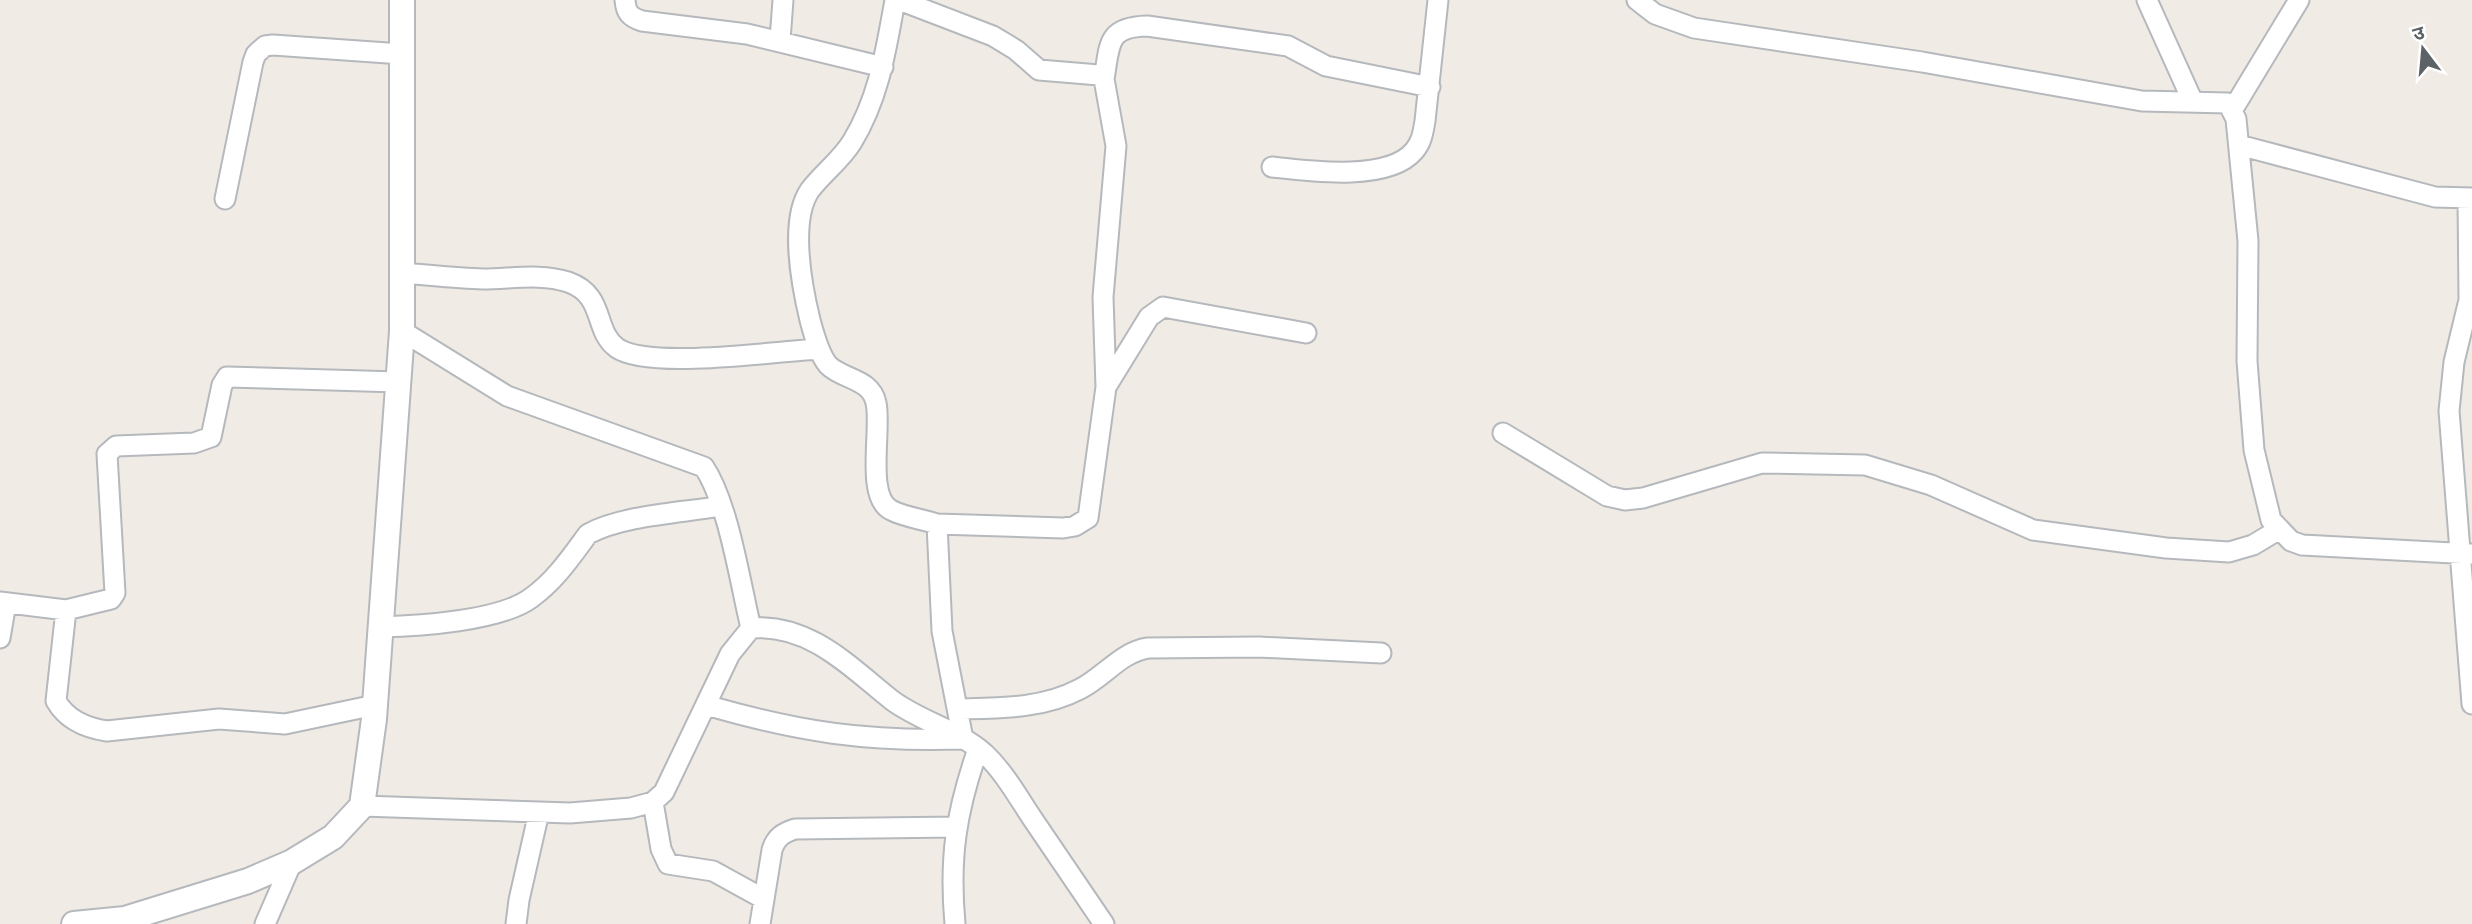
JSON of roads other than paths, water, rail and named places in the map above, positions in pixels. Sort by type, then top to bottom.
[{"type":"street","points":[[74,924],[125,919],[248,881],[292,862],[333,838],[362,806],[375,705],[402,331],[402,0]]},
{"type":"street","points":[[625,0],[625,10],[631,17],[642,21],[780,40],[883,67]]},
{"type":"street","points":[[780,40],[783,0]]},
{"type":"street","points":[[1104,79],[1093,74],[1039,70],[1016,50],[993,36],[897,0],[878,86],[853,142],[810,190],[800,216],[800,247],[808,308],[819,349],[828,364],[839,373],[862,383],[872,392],[876,402],[878,496],[890,510],[937,524],[1063,528],[1082,523],[1091,511],[1106,387],[1102,297],[1116,146],[1104,79],[1111,41],[1116,33],[1128,26],[1147,26],[1288,46],[1326,66],[1430,87]]},
{"type":"street","points":[[1272,167],[1344,172],[1406,159],[1423,135],[1438,0]]},
{"type":"street","points":[[1637,0],[1655,14],[1694,28],[1922,62],[2123,99],[2228,103],[2233,109],[2239,145],[2248,241],[2247,361],[2251,425],[2264,502],[2278,530],[2291,541],[2313,547],[2465,553]]},
{"type":"street","points":[[2147,0],[2193,102]]},
{"type":"street","points":[[2233,109],[2299,0]]},
{"type":"street","points":[[225,200],[253,62],[256,54],[265,46],[287,44],[402,54]]},
{"type":"street","points":[[2239,145],[2435,197],[2470,198],[2469,314],[2454,362],[2449,411],[2465,553],[2472,704]]},
{"type":"street","points":[[402,273],[482,279],[546,278],[569,282],[590,295],[610,341],[618,349],[659,359],[819,349]]},
{"type":"street","points":[[1106,387],[1149,317],[1163,307],[1306,333]]},
{"type":"street","points":[[402,331],[508,396],[585,426],[698,464],[712,480],[721,506],[751,628]]},
{"type":"street","points":[[0,638],[3,603],[66,610],[105,603],[115,593],[107,472],[107,454],[110,449],[194,443],[211,437],[222,385],[227,377],[398,382]]},
{"type":"street","points":[[1503,433],[1607,496],[1625,500],[1643,498],[1762,463],[1865,465],[1931,485],[2014,524],[2051,533],[2229,552],[2253,545],[2278,530]]},
{"type":"street","points":[[380,627],[425,625],[519,605],[554,580],[588,534],[596,530],[616,523],[721,506]]},
{"type":"street","points":[[937,524],[942,631],[958,709],[970,744],[951,874],[955,924]]},
{"type":"street","points":[[66,610],[56,701],[72,719],[94,729],[107,731],[219,719],[285,724],[375,705]]},
{"type":"street","points":[[362,806],[570,814],[631,808],[653,802],[664,792],[730,654],[751,628],[768,627],[825,648],[848,661],[893,700],[970,744],[1005,777],[1104,924]]},
{"type":"street","points":[[958,709],[1022,707],[1063,697],[1099,679],[1132,650],[1259,647],[1381,653]]},
{"type":"street","points":[[706,705],[778,726],[814,732],[884,740],[970,744]]},
{"type":"street","points":[[653,802],[661,849],[668,864],[713,871],[762,898]]},
{"type":"street","points":[[516,924],[540,812]]},
{"type":"street","points":[[760,924],[762,898],[775,840],[785,832],[795,829],[956,827]]},
{"type":"street","points":[[265,924],[292,862]]}]
